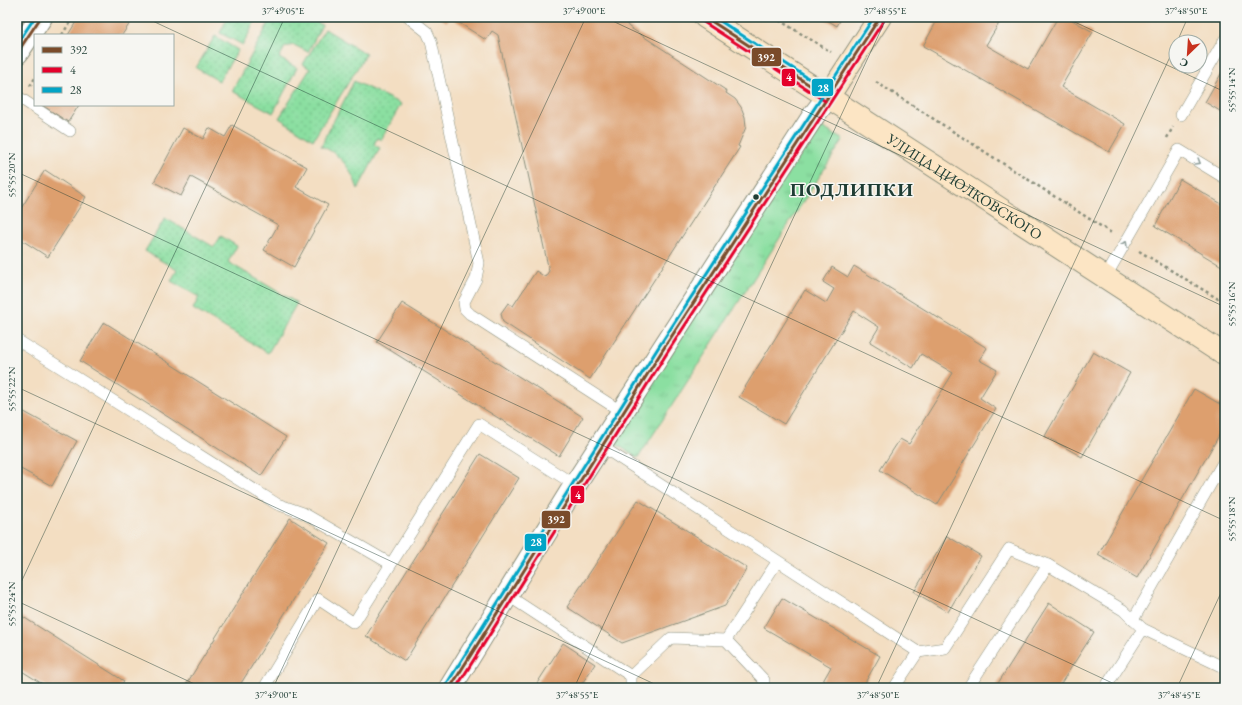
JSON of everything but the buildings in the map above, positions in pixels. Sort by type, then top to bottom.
[{"type":"main road","name":"УЛИЦА ЦИОЛКОВСКОГО","points":[[705,17],[1225,355]]},
{"type":"main road","points":[[828,97],[880,17]]},
{"type":"street","points":[[17,53],[41,17]]},
{"type":"street","points":[[450,688],[575,485],[814,115],[828,97]]},
{"type":"lane","points":[[408,17],[427,32],[431,41],[479,263],[476,280],[464,302],[465,309],[470,314],[622,412]]},
{"type":"lane","points":[[1181,115],[1225,39]]},
{"type":"lane","points":[[17,96],[70,131]]},
{"type":"lane","points":[[1105,278],[1179,150],[1225,178]]},
{"type":"lane","points":[[17,340],[278,504],[303,513],[391,564]]},
{"type":"lane","points":[[264,688],[318,599],[354,623],[478,424],[575,485]]},
{"type":"lane","points":[[601,446],[777,562],[918,652],[945,648],[1009,548],[1048,565],[1123,610],[1143,629],[1225,668]]},
{"type":"lane","points":[[1133,620],[1225,459]]},
{"type":"lane","points":[[726,640],[777,562]]},
{"type":"lane","points":[[968,688],[1048,565]]},
{"type":"lane","points":[[507,595],[631,676]]},
{"type":"lane","points":[[1105,688],[1143,629]]},
{"type":"lane","points":[[631,688],[631,676],[671,638],[726,640],[764,680],[764,688]]},
{"type":"lane","points":[[894,688],[918,652]]},
{"type":"path","points":[[63,34],[73,17]]},
{"type":"path","points":[[774,17],[833,54]]},
{"type":"path","points":[[876,82],[1126,242],[1225,302]]},
{"type":"green space","points":[[228,17],[257,17],[243,45],[220,33]]},
{"type":"green space","points":[[272,17],[307,17],[322,25],[308,52],[294,45],[285,47],[279,58],[297,68],[273,113],[232,91]]},
{"type":"green space","points":[[325,29],[366,54],[313,140],[279,118],[310,69],[303,64]]},
{"type":"green space","points":[[215,36],[238,50],[219,81],[196,68]]},
{"type":"green space","points":[[354,81],[401,104],[381,140],[377,138],[374,145],[380,148],[358,189],[352,175],[340,158],[328,149],[321,146]]},
{"type":"green space","points":[[817,124],[843,140],[638,458],[613,442]]},
{"type":"green space","points":[[165,218],[214,247],[221,236],[237,246],[228,262],[297,303],[268,353],[193,309],[199,297],[171,281],[177,270],[145,251]]},
{"type":"transit line","name":"28","points":[[17,44],[35,17]]},
{"type":"transit line","name":"392","points":[[17,53],[41,17]]},
{"type":"transit line","name":"392","points":[[705,17],[828,97]]},
{"type":"transit line","name":"28","points":[[714,17],[831,93]]},
{"type":"transit line","name":"28","points":[[446,685],[658,348],[874,17]]},
{"type":"transit line","name":"392","points":[[450,688],[662,351],[880,17]]},
{"type":"transit line","name":"4","points":[[456,688],[667,353],[884,20]]},
{"type":"transit line","name":"4","points":[[702,21],[825,101]]},
{"type":"district","name":"ПОДЛИПКИ","points":[[852,189]]}]
